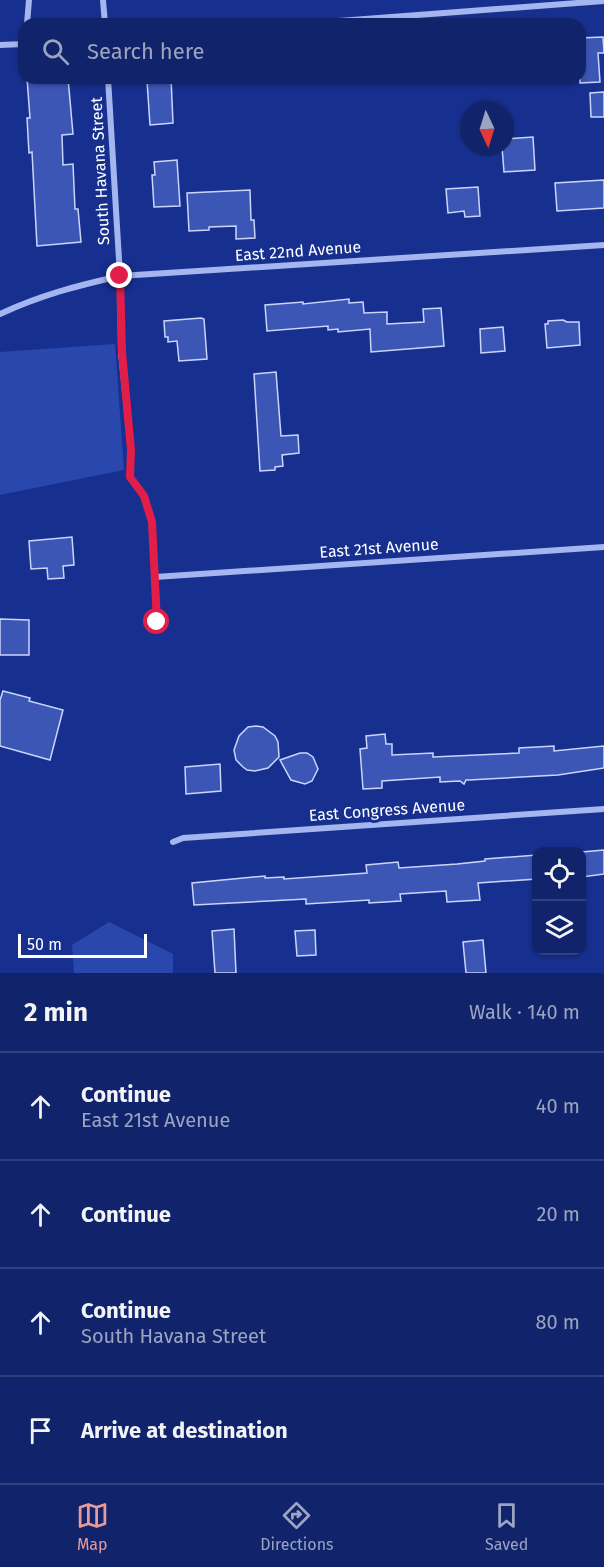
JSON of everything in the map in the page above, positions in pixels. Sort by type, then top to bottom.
[{"type":"street","points":[[28,18],[29,0]]},
{"type":"street","points":[[104,0],[105,18]]},
{"type":"street","points":[[379,18],[604,1]]},
{"type":"street","points":[[0,45],[18,44]]},
{"type":"street","name":"South Havana Street","points":[[108,84],[120,276],[122,352],[131,450],[130,477]]},
{"type":"street","name":"East 22nd Avenue","points":[[0,314],[32,299],[70,287],[120,276],[604,245]]},
{"type":"street","points":[[152,526],[157,622]]},
{"type":"street","name":"East 21st Avenue","points":[[155,577],[604,547]]},
{"type":"street","name":"East Congress Avenue","points":[[173,842],[183,838],[604,809]]},
{"type":"path","points":[[130,477],[144,496],[152,526]]},
{"type":"shaded area","points":[[115,344],[124,470],[0,495],[0,352]]},
{"type":"shaded area","points":[[109,922],[173,954],[173,973],[74,973],[72,945]]},
{"type":"building","points":[[603,37],[604,53],[598,53],[600,82],[586,83],[586,38]]},
{"type":"building","points":[[27,84],[69,84],[73,134],[62,135],[63,165],[73,164],[75,209],[78,209],[81,242],[37,246],[32,152],[29,153],[27,118],[30,118]]},
{"type":"building","points":[[147,84],[171,84],[173,123],[150,125]]},
{"type":"building","points":[[604,92],[604,117],[591,117],[590,93]]},
{"type":"building","points":[[533,137],[535,170],[504,172],[503,156],[514,156],[514,138]]},
{"type":"building","points":[[177,160],[180,206],[154,207],[152,175],[155,175],[154,162]]},
{"type":"building","points":[[604,180],[604,208],[557,211],[555,183]]},
{"type":"building","points":[[478,187],[480,216],[465,217],[464,211],[448,213],[446,189]]},
{"type":"building","points":[[250,190],[251,220],[254,220],[255,238],[236,239],[236,226],[209,227],[209,230],[189,231],[187,193]]},
{"type":"building","points":[[349,299],[349,303],[363,302],[364,313],[387,312],[387,324],[424,322],[423,309],[441,308],[444,346],[371,352],[370,329],[338,332],[338,329],[328,330],[328,326],[267,331],[265,305]]},
{"type":"building","points":[[204,319],[207,359],[179,361],[177,341],[168,342],[168,337],[165,337],[164,321]]},
{"type":"building","points":[[548,321],[579,322],[580,345],[547,348],[545,324],[548,324]]},
{"type":"building","points":[[503,327],[505,351],[481,353],[480,329]]},
{"type":"building","points":[[276,372],[281,436],[298,435],[299,453],[282,455],[283,466],[275,467],[275,470],[260,471],[254,374]]},
{"type":"building","points":[[72,537],[74,565],[63,566],[64,578],[48,579],[47,568],[31,569],[29,541]]},
{"type":"building","points":[[0,619],[29,620],[29,655],[0,655]]},
{"type":"building","points":[[3,691],[63,710],[50,760],[0,746],[0,700]]},
{"type":"building","points":[[248,727],[263,727],[275,736],[278,742],[279,757],[268,768],[255,771],[247,770],[236,760],[234,750],[239,736]]},
{"type":"building","points":[[385,734],[386,744],[392,744],[392,755],[433,753],[433,757],[519,753],[519,748],[554,746],[554,751],[604,746],[604,768],[558,775],[466,780],[464,784],[460,781],[440,782],[440,777],[382,781],[382,788],[363,789],[360,749],[367,748],[366,736]]},
{"type":"building","points":[[307,753],[313,757],[318,769],[312,781],[305,784],[291,780],[280,760]]},
{"type":"building","points":[[220,764],[221,791],[186,794],[185,767]]},
{"type":"building","points":[[604,850],[604,874],[586,876],[586,852]]},
{"type":"building","points":[[532,855],[532,879],[478,883],[480,900],[447,902],[446,891],[400,894],[401,901],[369,903],[369,900],[306,904],[306,899],[194,905],[192,883],[265,876],[265,878],[284,877],[284,879],[367,873],[366,865],[398,862],[399,868],[457,864],[485,861],[485,859]]},
{"type":"building","points":[[234,929],[236,973],[215,973],[212,931]]},
{"type":"building","points":[[315,930],[316,955],[297,956],[295,931]]},
{"type":"building","points":[[483,940],[486,973],[466,973],[463,942]]},
{"type":"route","points":[[120,276],[122,352],[131,450],[130,477],[144,496],[152,522],[157,622]]}]
